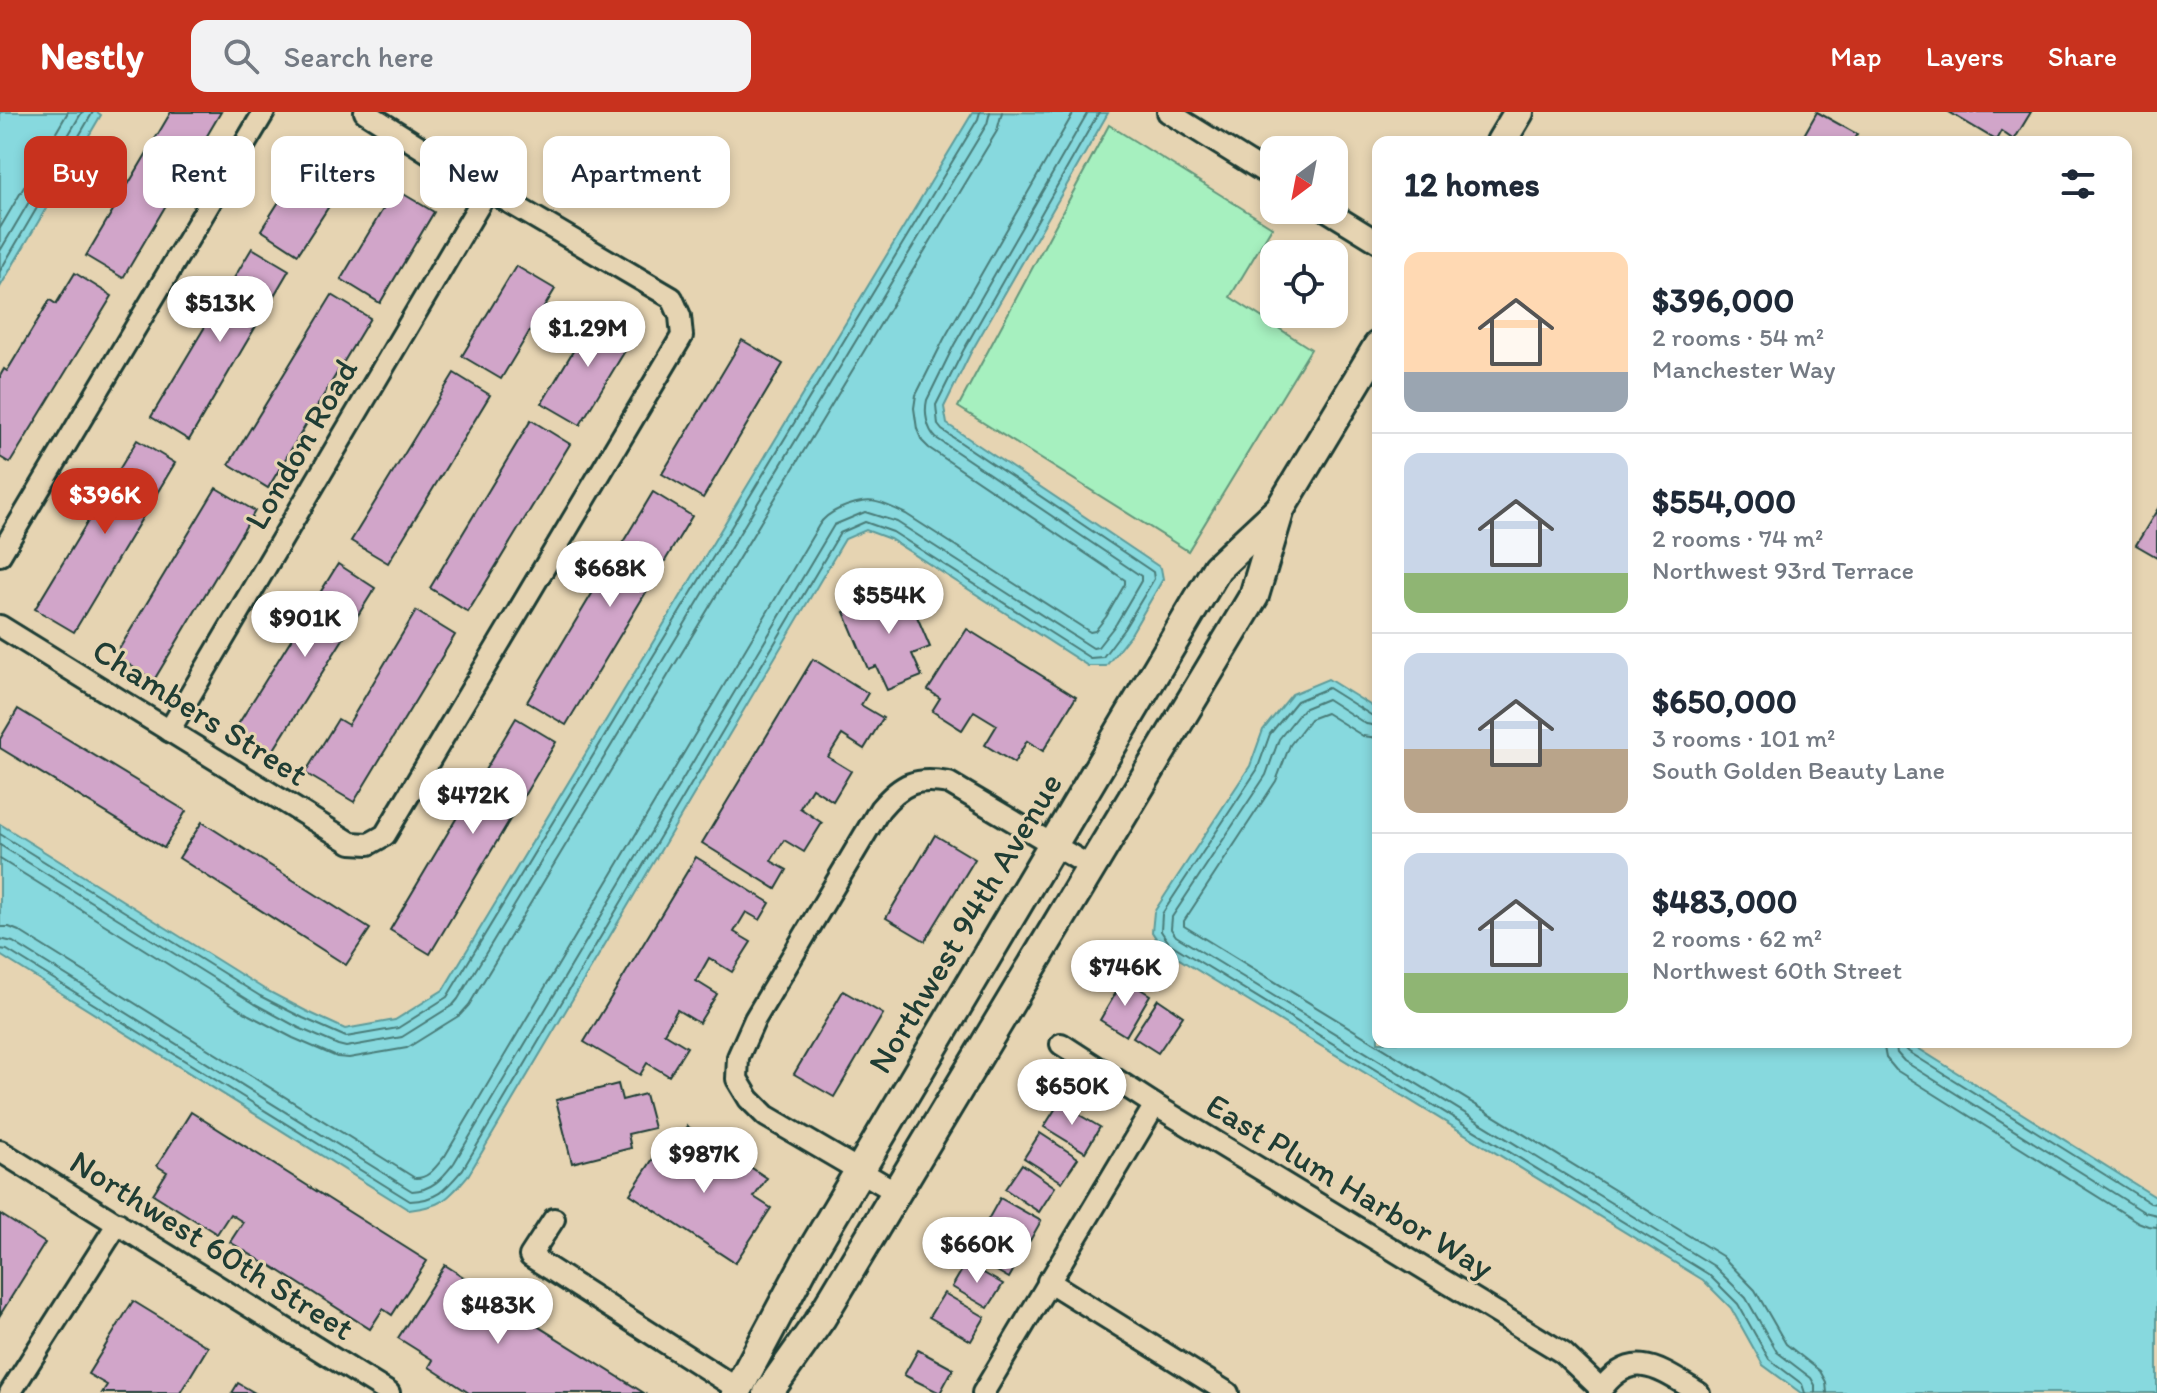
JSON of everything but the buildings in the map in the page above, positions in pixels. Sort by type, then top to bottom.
[{"type":"street","points":[[0,555],[264,112]]},
{"type":"street","points":[[365,112],[420,147]]},
{"type":"street","points":[[1168,112],[1260,169]]},
{"type":"street","points":[[1505,136],[1519,112]]},
{"type":"street","name":"London Road","points":[[169,731],[477,208]]},
{"type":"street","name":"Chambers Street","points":[[0,626],[351,843],[369,844],[385,835],[682,336],[680,316],[672,298],[519,208]]},
{"type":"street","points":[[1348,224],[1372,238]]},
{"type":"street","name":"Northwest 94th Avenue","points":[[768,1393],[821,1318],[1254,596],[1280,509],[1372,356]]},
{"type":"street","name":"Northwest 94th Avenue","points":[[737,1391],[786,1296],[1217,568],[1280,509]]},
{"type":"street","points":[[896,1192],[766,1116],[749,1099],[737,1079],[738,1057],[755,1019],[864,835],[894,793],[909,783],[931,780],[949,783],[1091,867]]},
{"type":"street","name":"East Plum Harbor Way","points":[[1061,1044],[1155,1105],[1563,1353],[1600,1391]]},
{"type":"street","points":[[983,1393],[1155,1105]]},
{"type":"street","name":"Northwest 60th Street","points":[[0,1151],[389,1393]]},
{"type":"street","points":[[554,1219],[530,1256],[737,1391]]},
{"type":"street","points":[[10,1393],[118,1223]]},
{"type":"street","points":[[1048,1281],[1228,1393]]},
{"type":"street","points":[[1600,1391],[1622,1369],[1641,1364],[1660,1369],[1699,1393]]},
{"type":"green space","points":[[1109,125],[1260,219],[1260,224],[1272,227],[1264,240],[1260,240],[1260,247],[1230,297],[1260,316],[1260,328],[1278,328],[1311,349],[1188,551],[958,407]]},
{"type":"water","points":[[0,112],[97,112],[101,115],[89,136],[24,136],[24,208],[46,208],[0,287]]},
{"type":"water","points":[[973,112],[1108,113],[970,354],[944,407],[947,424],[1161,568],[1163,579],[1131,634],[1106,666],[1088,666],[890,539],[866,530],[845,539],[469,1174],[450,1195],[430,1206],[409,1210],[0,955],[0,824],[264,989],[345,1029],[395,1020],[443,990]]},
{"type":"water","points":[[1328,679],[1372,706],[1372,1048],[1918,1048],[2157,1198],[2157,1393],[1801,1393],[1763,1365],[1731,1308],[1703,1280],[1163,949],[1152,932],[1154,912],[1250,766],[1263,730],[1292,694]]}]
